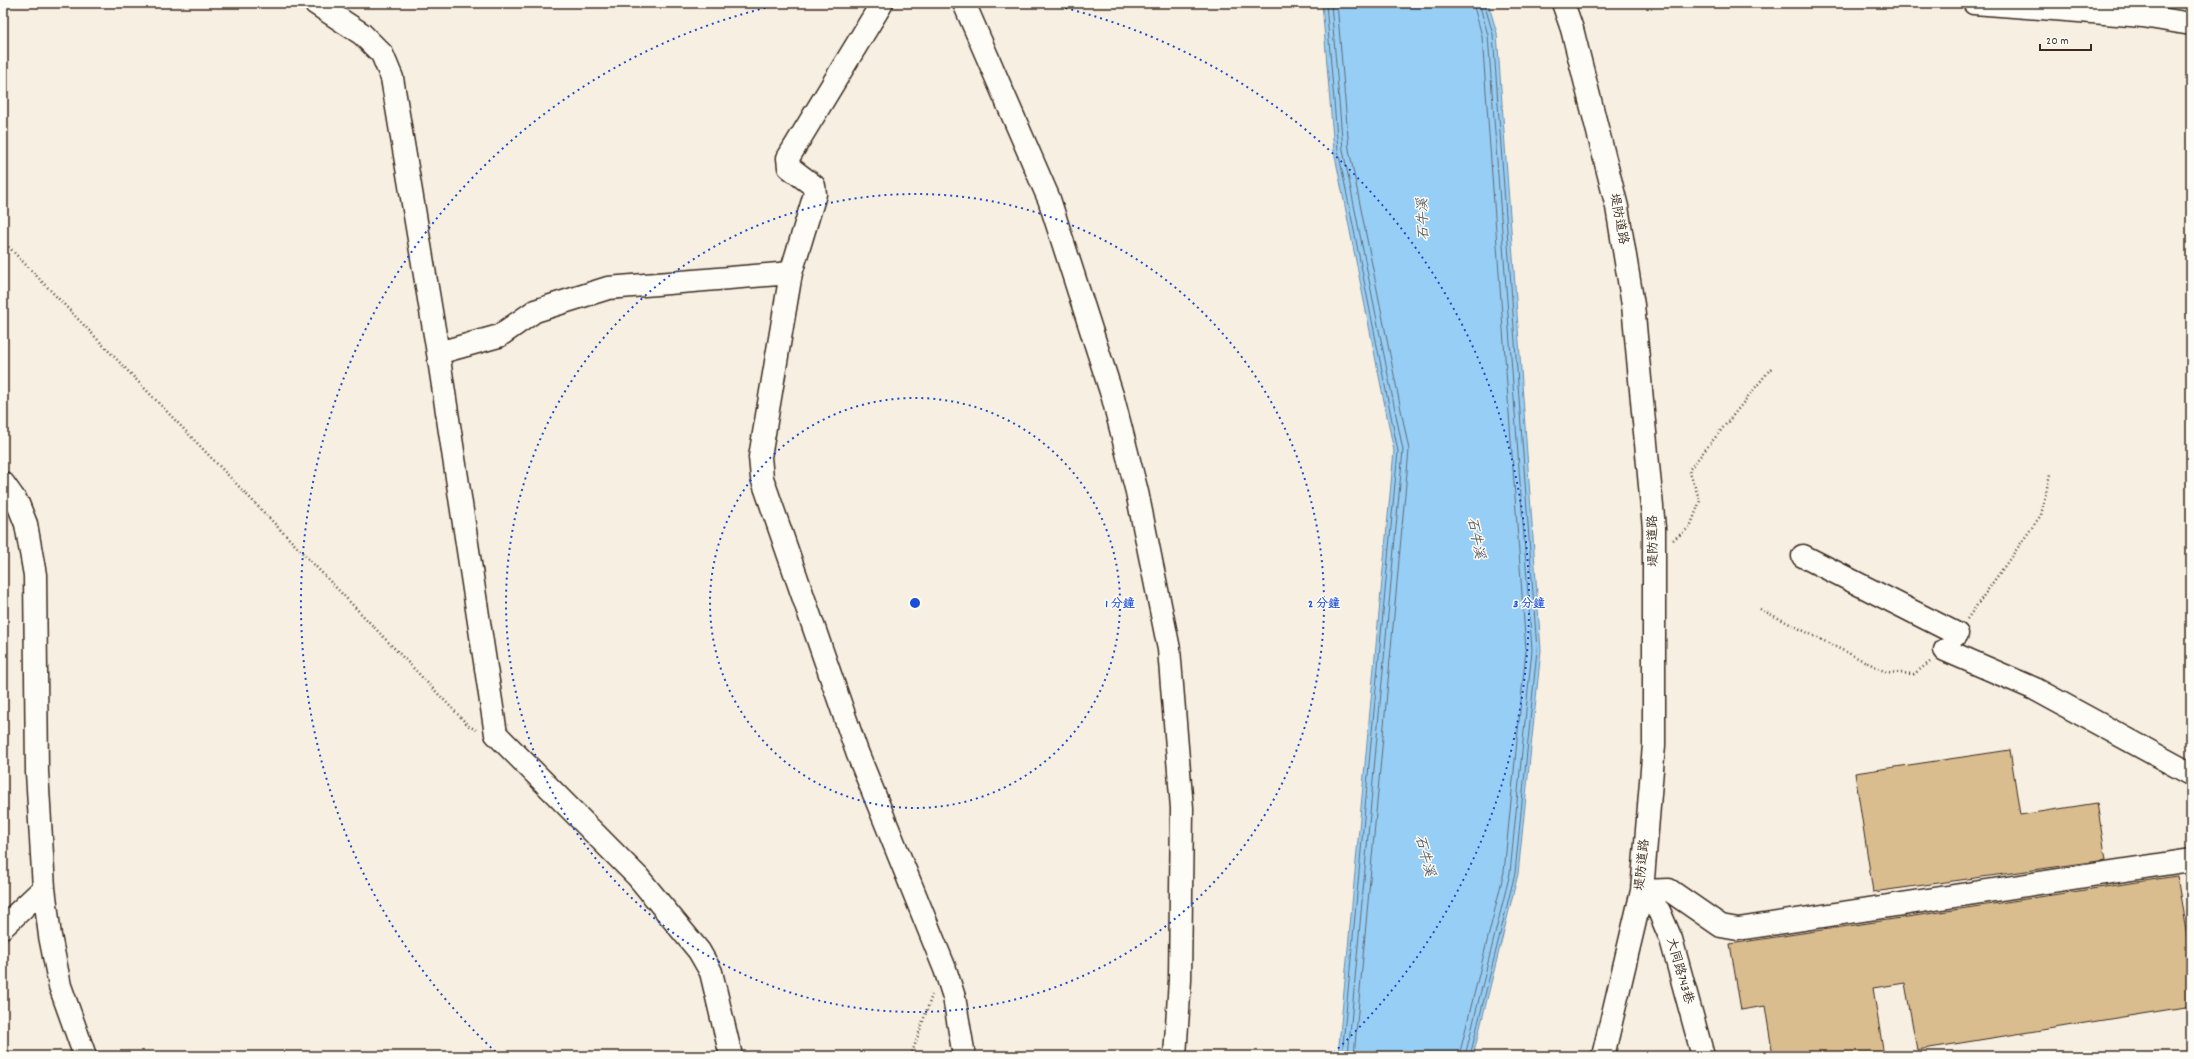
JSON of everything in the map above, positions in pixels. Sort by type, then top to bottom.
[{"type":"street","points":[[315,3],[362,34],[382,54],[392,78],[438,354],[496,734],[638,877],[699,951],[710,972],[731,1056]]},
{"type":"street","points":[[882,3],[788,158],[790,167],[814,186],[815,194],[791,273],[760,457],[762,478],[857,752],[945,969],[954,997],[964,1056]]},
{"type":"street","points":[[964,3],[1049,199],[1113,398],[1137,492],[1157,589],[1169,649],[1182,808],[1180,980],[1175,1056]]},
{"type":"street","name":"堤防道路","points":[[1564,3],[1572,29],[1616,206],[1633,305],[1653,505],[1655,555],[1654,745],[1642,892],[1603,1056]]},
{"type":"street","points":[[1974,3],[2143,16],[2191,24]]},
{"type":"street","points":[[438,354],[499,336],[535,312],[608,288],[791,273]]},
{"type":"street","points":[[3,483],[18,504],[26,524],[35,575],[37,772],[44,888],[50,936],[60,986],[85,1056]]},
{"type":"street","points":[[1803,556],[1951,642],[2191,774]]},
{"type":"street","points":[[1642,892],[1669,890],[1721,926],[1738,929],[2191,860]]},
{"type":"street","points":[[3,927],[44,888]]},
{"type":"street","name":"大同路743巷","points":[[1642,892],[1659,911],[1671,939],[1703,1056]]},
{"type":"path","points":[[3,241],[469,726],[481,733],[496,734]]},
{"type":"path","points":[[1655,555],[1690,527],[1696,512],[1700,501],[1688,470],[1772,366]]},
{"type":"path","points":[[1760,609],[1886,672],[1914,674],[1951,642],[2041,515],[2050,474]]},
{"type":"path","points":[[911,1056],[922,1020],[945,969]]},
{"type":"water","name":"石牛溪","points":[[1322,3],[1488,3],[1497,33],[1541,650],[1518,874],[1473,1056],[1338,1056],[1394,451],[1334,151]]},
{"type":"building","points":[[2010,750],[2020,815],[2097,803],[2106,860],[1873,892],[1855,773]]},
{"type":"building","points":[[2177,876],[2191,962],[2191,1006],[1917,1050],[1905,983],[1873,988],[1884,1056],[1773,1056],[1765,1006],[1741,1010],[1730,944]]}]
